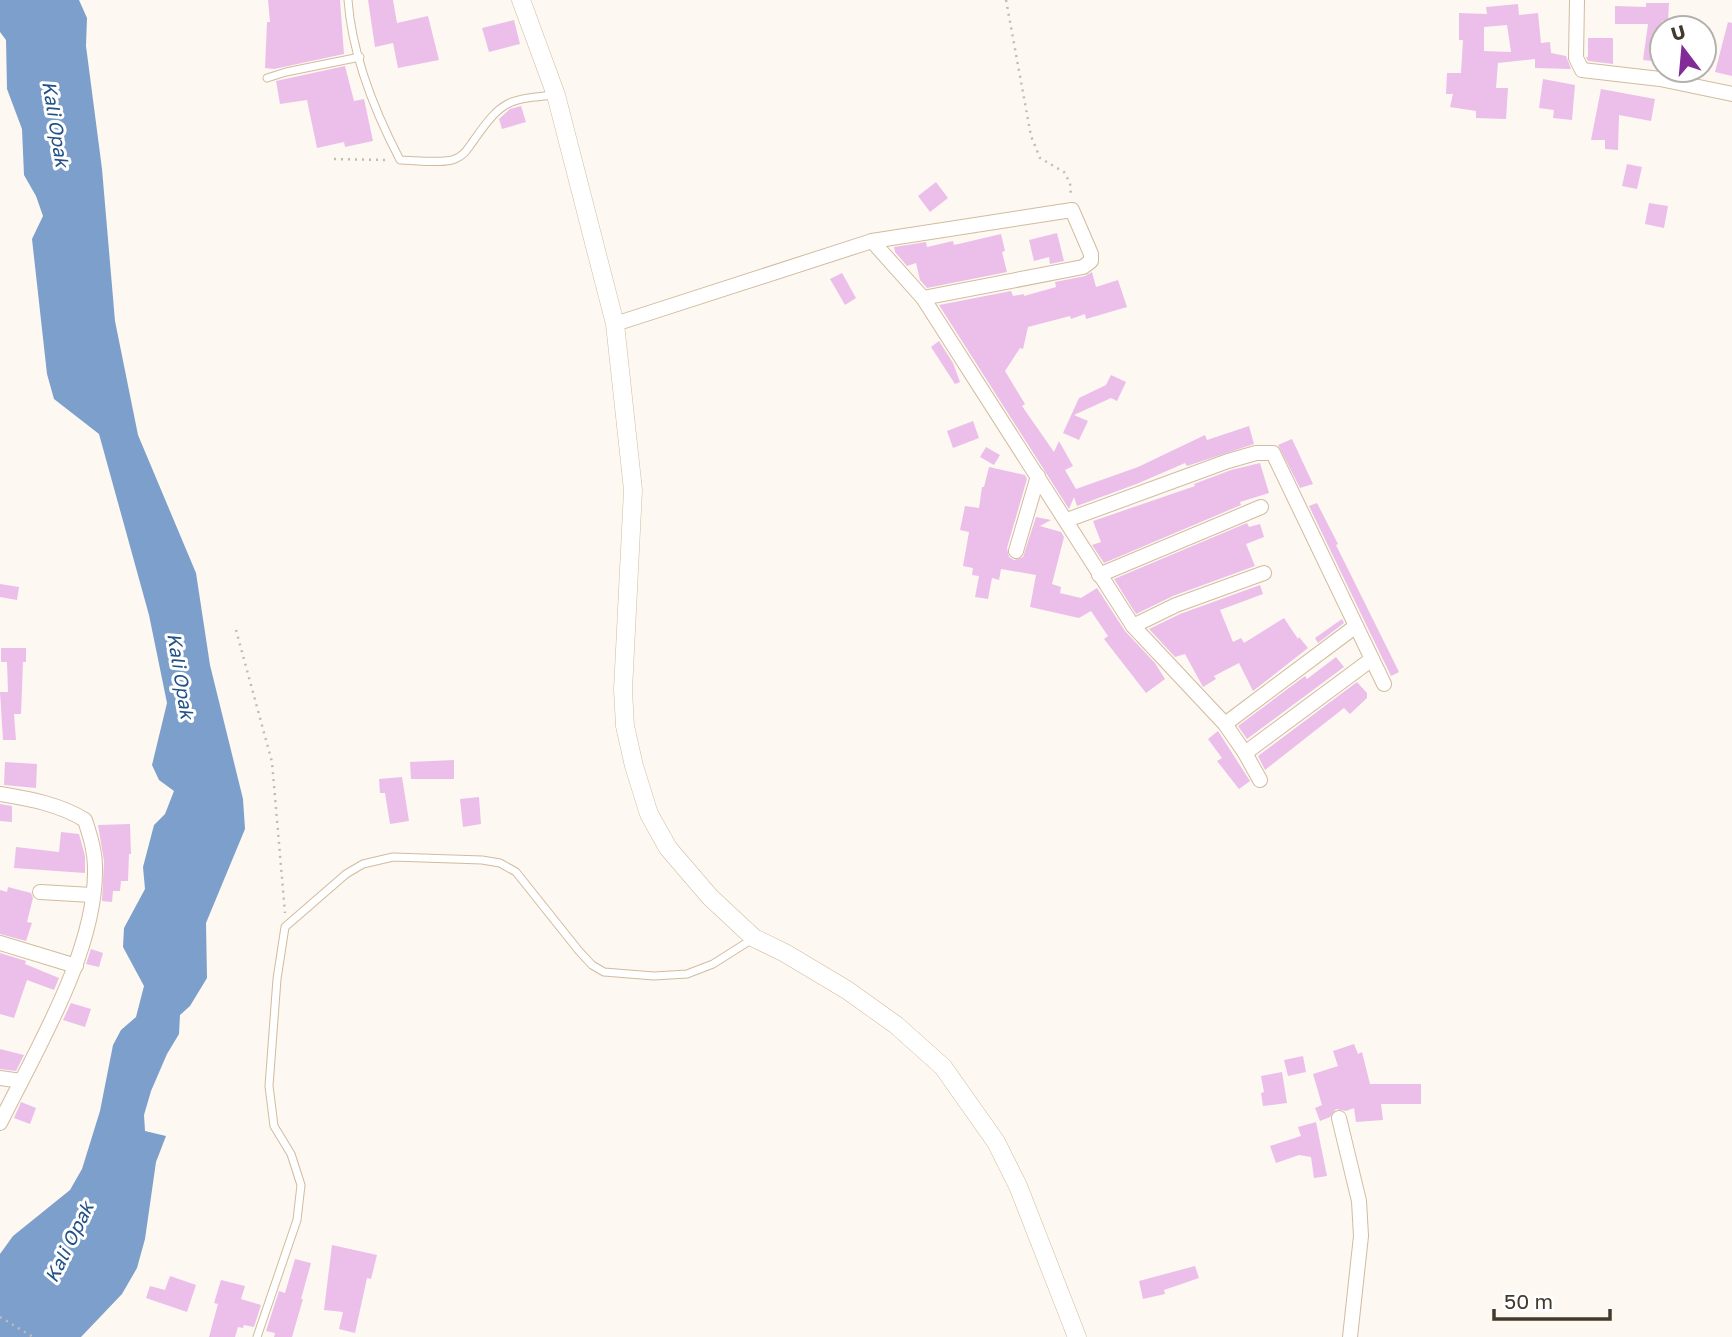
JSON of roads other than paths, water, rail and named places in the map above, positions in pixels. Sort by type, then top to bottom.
[{"type":"street","points":[[521,0],[556,95],[615,324],[633,490],[623,690],[625,726],[649,814],[668,848],[710,897],[754,938],[847,990],[896,1024],[943,1067],[996,1142],[1018,1186],[1077,1337]]},
{"type":"street","points":[[1577,0],[1576,58],[1582,70],[1660,79],[1732,94]]},
{"type":"street","points":[[615,324],[872,241],[1072,210],[1091,254],[1088,265],[923,298]]},
{"type":"street","points":[[872,241],[923,298],[1133,626],[1225,723],[1260,780]]},
{"type":"street","points":[[1067,520],[1228,461],[1256,453],[1273,453],[1384,684]]},
{"type":"street","points":[[1016,551],[1038,476]]},
{"type":"street","points":[[1099,575],[1261,508]]},
{"type":"street","points":[[1133,626],[1176,605],[1264,573]]},
{"type":"street","points":[[1225,723],[1356,626]]},
{"type":"street","points":[[1245,753],[1372,659]]},
{"type":"street","points":[[0,794],[67,809],[85,820],[93,845],[95,868],[87,929],[76,966],[0,1123]]},
{"type":"street","points":[[40,892],[92,895]]},
{"type":"street","points":[[0,943],[76,966]]},
{"type":"street","points":[[0,1078],[21,1081]]},
{"type":"street","points":[[1339,1118],[1359,1201],[1360,1224],[1350,1337]]},
{"type":"lane","points":[[348,0],[360,57],[382,125],[400,160],[452,161],[464,154],[493,114],[509,101],[556,95]]},
{"type":"lane","points":[[267,78],[360,57]]},
{"type":"lane","points":[[257,1337],[297,1220],[301,1185],[291,1154],[274,1126],[269,1086],[276,979],[285,927],[346,874],[363,864],[393,857],[500,863],[516,872],[579,951],[592,965],[604,972],[669,976],[687,974],[713,964],[754,938]]},
{"type":"water","name":"Kali Opak","points":[[0,0],[79,0],[87,18],[86,46],[102,169],[115,321],[138,435],[196,573],[210,665],[243,799],[245,829],[206,923],[207,978],[190,1006],[180,1015],[179,1034],[151,1091],[144,1115],[145,1131],[166,1136],[156,1162],[145,1239],[137,1268],[122,1294],[81,1337],[0,1337],[0,1254],[13,1236],[70,1190],[82,1169],[100,1111],[113,1045],[121,1030],[136,1017],[144,986],[123,947],[124,928],[145,889],[143,867],[154,825],[165,814],[174,791],[159,780],[152,765],[167,703],[149,615],[99,434],[54,399],[47,374],[32,239],[43,216],[24,175],[22,129],[7,89],[6,40],[0,32]]}]
